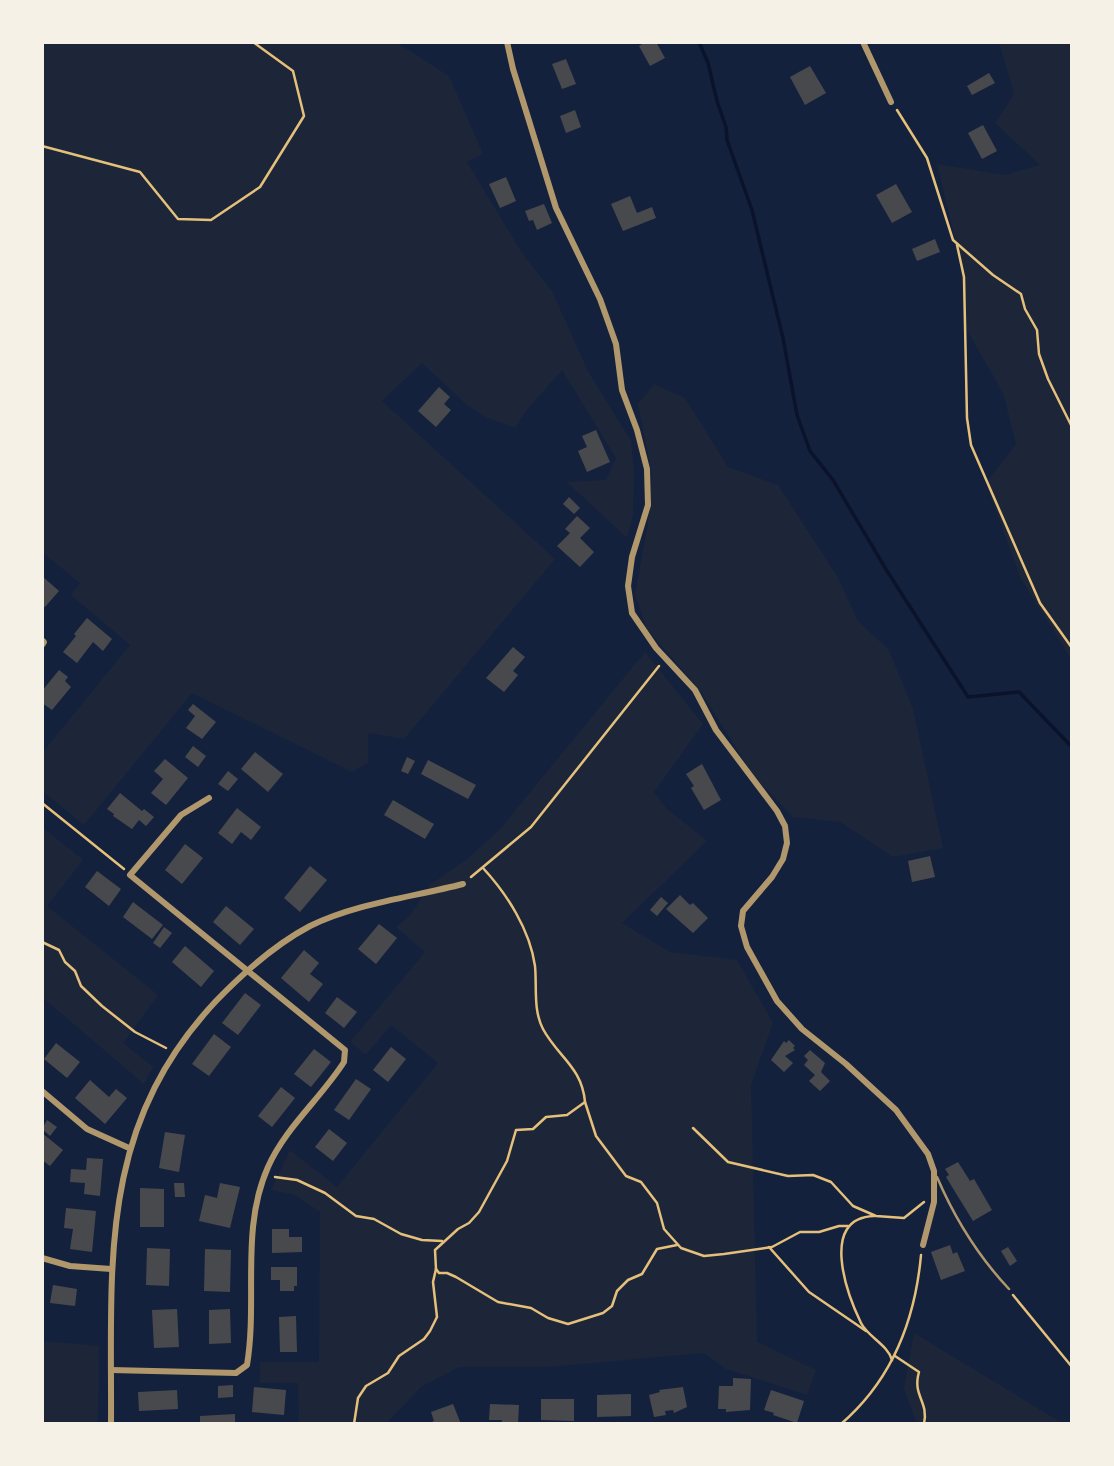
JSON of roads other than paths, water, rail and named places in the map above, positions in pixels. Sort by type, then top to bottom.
[{"type":"street","points":[[507,42],[556,208],[600,299],[616,344],[622,390],[637,430],[647,469],[648,505],[632,557],[628,586],[632,613],[665,659],[695,690],[716,730],[777,811],[785,826],[787,844],[783,859],[772,877],[743,911],[741,926],[747,947],[777,1001],[802,1029],[846,1064],[896,1110],[928,1154],[934,1171],[934,1202],[923,1245]]},
{"type":"street","points":[[863,42],[891,102]]},
{"type":"street","points":[[111,1370],[236,1373],[247,1365],[251,1341],[251,1232],[265,1174],[286,1136],[344,1062],[345,1051],[130,875],[181,815],[209,797]]},
{"type":"street","points":[[111,1424],[111,1269],[117,1208],[129,1148],[149,1097],[175,1052],[195,1023],[245,970],[310,926],[336,916],[463,884]]},
{"type":"street","points":[[42,1091],[87,1129],[129,1148]]},
{"type":"street","points":[[42,1258],[69,1266],[111,1269]]},
{"type":"lane","points":[[934,1171],[954,1216],[988,1266],[1009,1289]]},
{"type":"waterway","points":[[699,42],[708,63],[726,127],[727,140],[752,210],[783,338],[797,415],[810,451],[833,480],[887,571],[968,697],[1019,692],[1072,747]]}]
